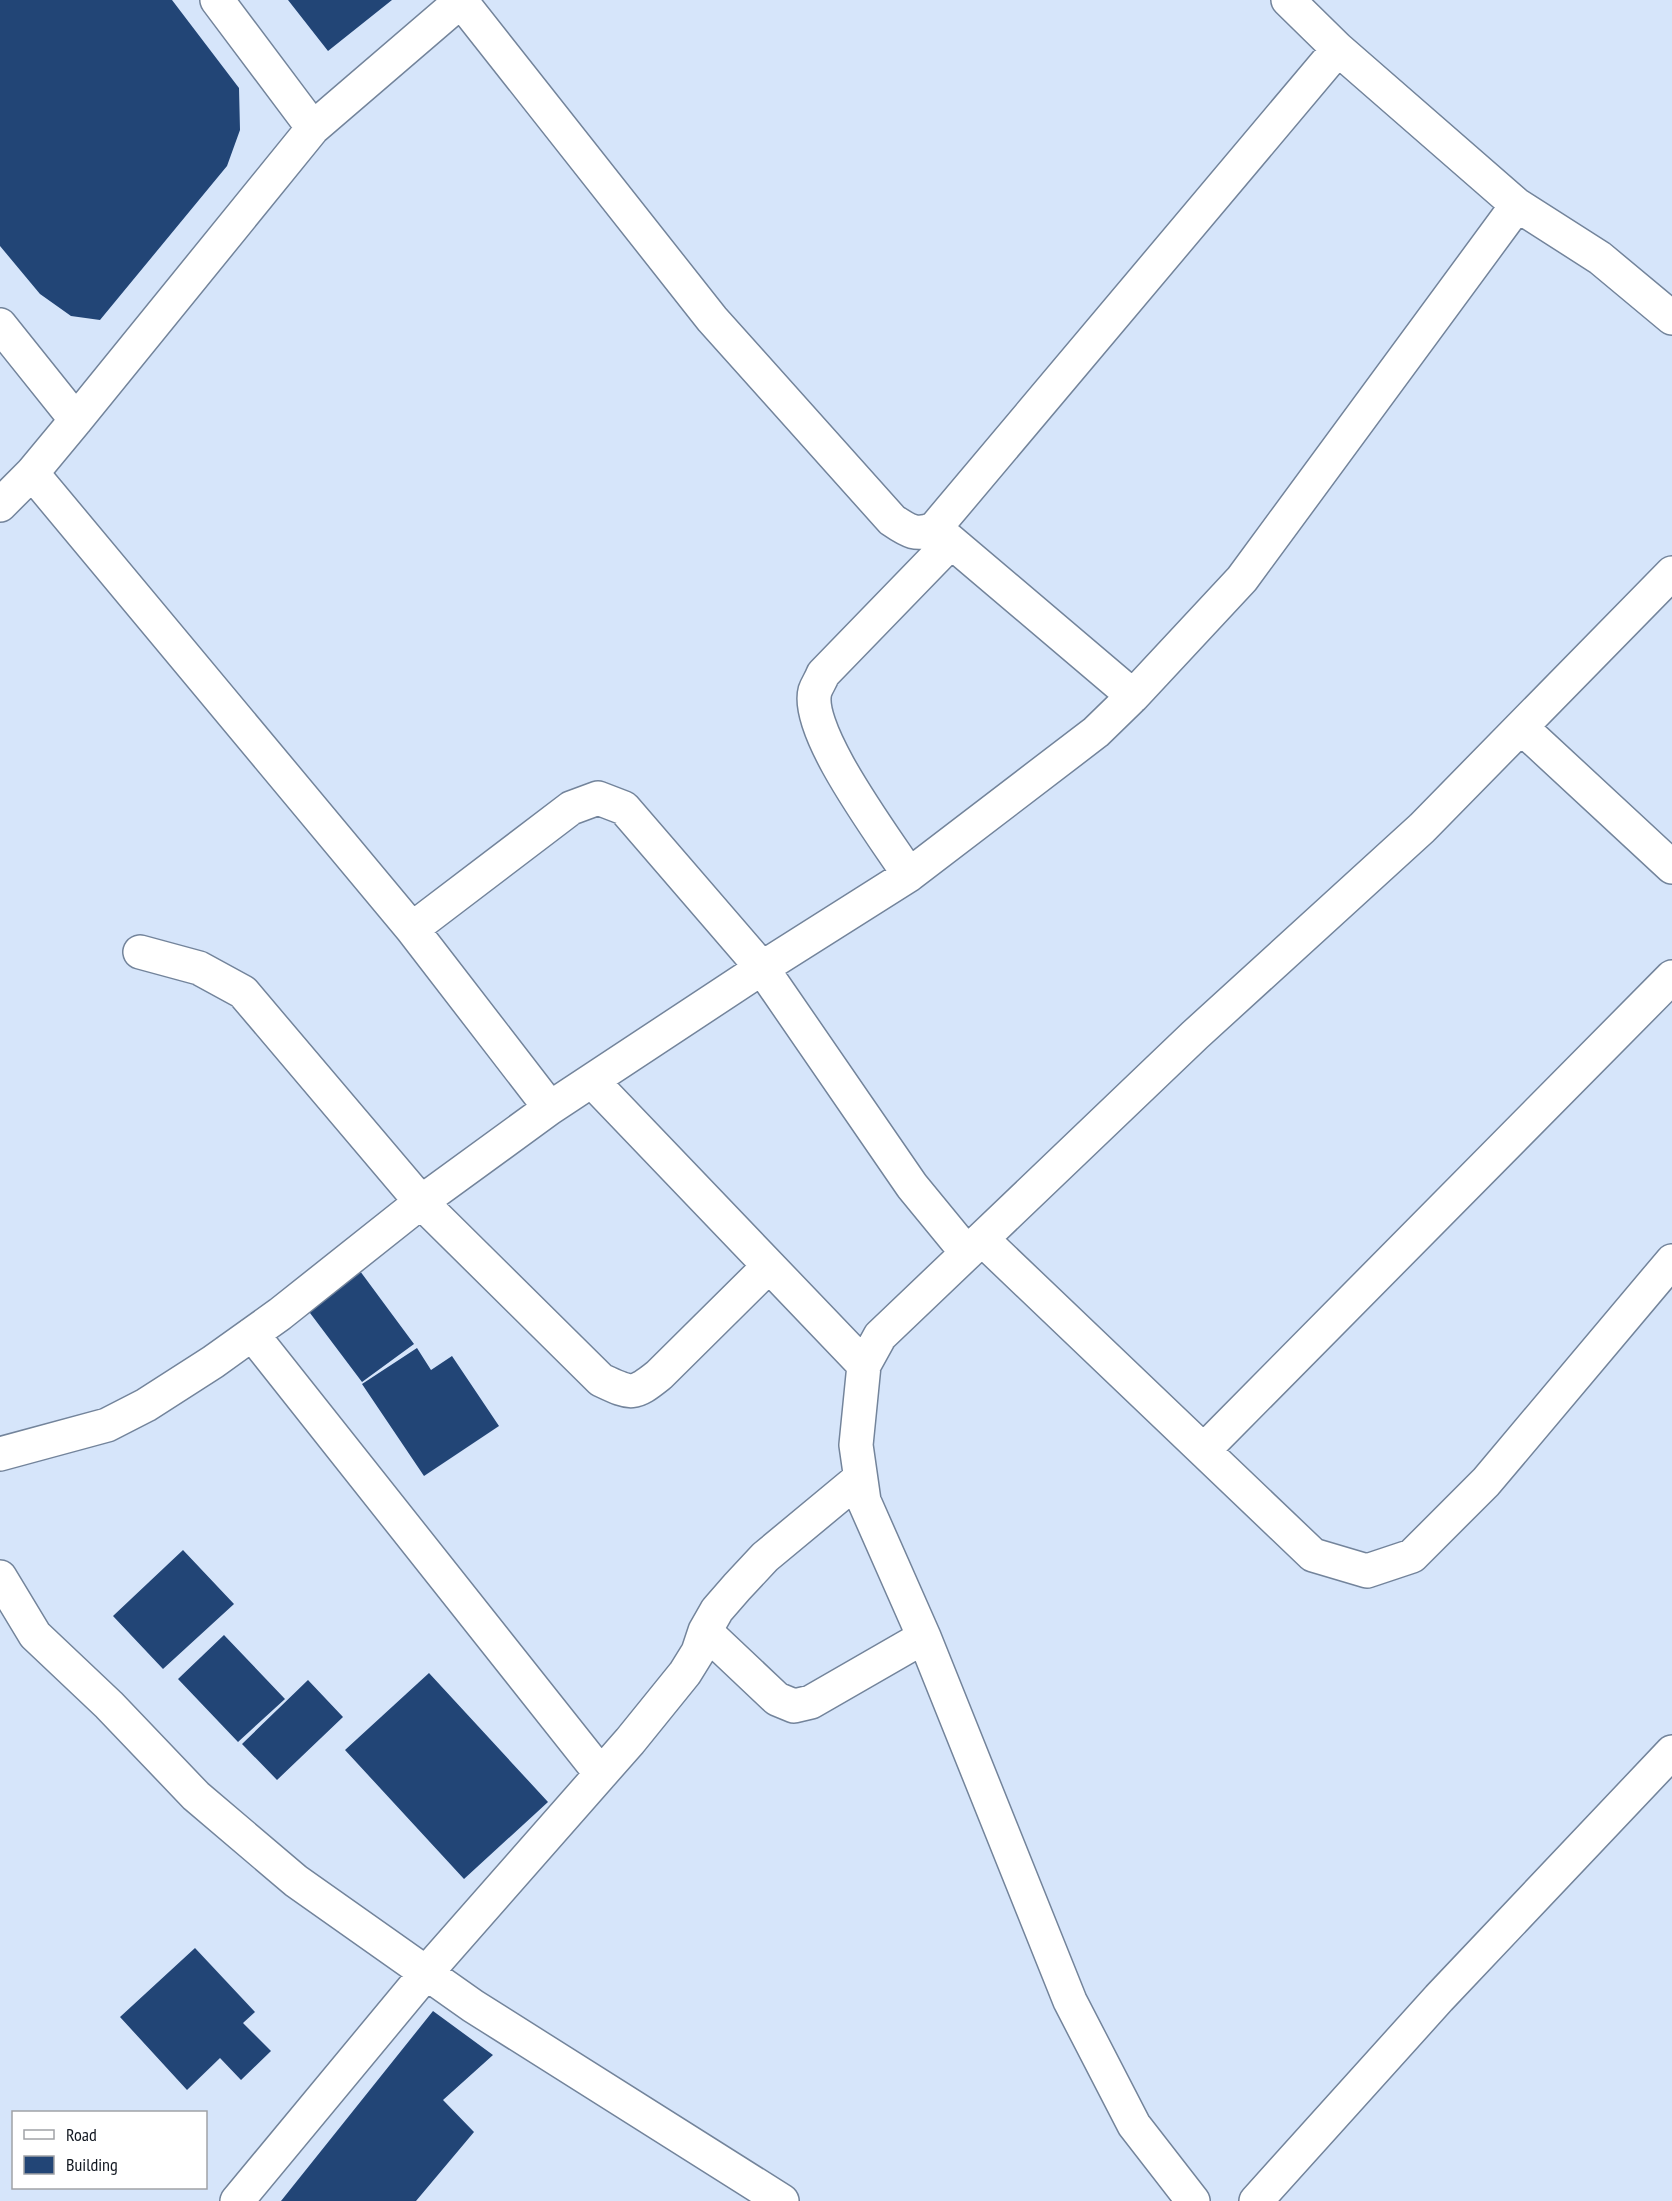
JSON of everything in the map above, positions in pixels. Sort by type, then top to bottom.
[{"type":"street","points":[[217,0],[313,128]]},
{"type":"street","points":[[0,505],[32,473],[313,128],[462,0],[712,319],[892,520],[911,533],[943,535],[1133,696]]},
{"type":"street","points":[[1288,0],[1338,48],[1517,205],[1600,258],[1672,318]]},
{"type":"street","points":[[909,875],[830,752],[818,722],[814,692],[823,674],[943,535],[1338,48]]},
{"type":"street","points":[[0,1454],[107,1425],[165,1393],[252,1334],[421,1202],[550,1108],[593,1082],[762,968],[909,875],[1096,732],[1133,696],[1242,579],[1517,205]]},
{"type":"street","points":[[0,325],[76,420]]},
{"type":"street","points":[[32,473],[412,929],[550,1108]]},
{"type":"street","points":[[1193,2201],[1134,2125],[1070,2001],[924,1637],[864,1501],[859,1479],[856,1445],[864,1365],[880,1336],[1195,1035],[1422,828],[1672,573]]},
{"type":"street","points":[[1521,728],[1672,867]]},
{"type":"street","points":[[412,929],[571,808],[598,798],[624,808],[762,968],[912,1186],[975,1246],[1204,1450],[1313,1555],[1367,1570],[1412,1556],[1486,1482],[1672,1262]]},
{"type":"street","points":[[140,952],[199,968],[243,992],[421,1202],[602,1380],[624,1391],[640,1391],[659,1375],[769,1266]]},
{"type":"street","points":[[1204,1450],[1672,977]]},
{"type":"street","points":[[593,1082],[864,1365]]},
{"type":"street","points":[[252,1334],[601,1774]]},
{"type":"street","points":[[237,2201],[426,1973],[601,1774],[685,1673],[698,1652],[705,1631],[717,1610],[765,1557],[859,1479]]},
{"type":"street","points":[[0,1576],[35,1635],[109,1705],[196,1796],[296,1881],[473,2006],[782,2201]]},
{"type":"street","points":[[0,1620],[35,1635]]},
{"type":"street","points":[[705,1631],[777,1699],[794,1706],[812,1702],[924,1637]]},
{"type":"street","points":[[1256,2201],[1439,1998],[1672,1752]]},
{"type":"building","points":[[0,0],[172,0],[239,88],[240,130],[227,166],[100,320],[71,316],[40,294],[0,246]]},
{"type":"building","points":[[288,0],[392,0],[328,51]]},
{"type":"building","points":[[360,1271],[414,1344],[362,1382],[307,1309]]},
{"type":"building","points":[[417,1348],[431,1370],[452,1356],[499,1426],[424,1476],[362,1384]]},
{"type":"building","points":[[183,1550],[234,1604],[163,1669],[113,1616]]},
{"type":"building","points":[[224,1635],[285,1699],[238,1742],[178,1679]]},
{"type":"building","points":[[429,1673],[548,1802],[464,1879],[345,1750]]},
{"type":"building","points":[[308,1680],[343,1717],[277,1780],[242,1744]]},
{"type":"building","points":[[195,1948],[255,2012],[243,2023],[271,2051],[241,2080],[220,2058],[187,2090],[120,2017]]},
{"type":"building","points":[[433,2011],[493,2055],[443,2100],[474,2132],[416,2201],[281,2201]]}]
